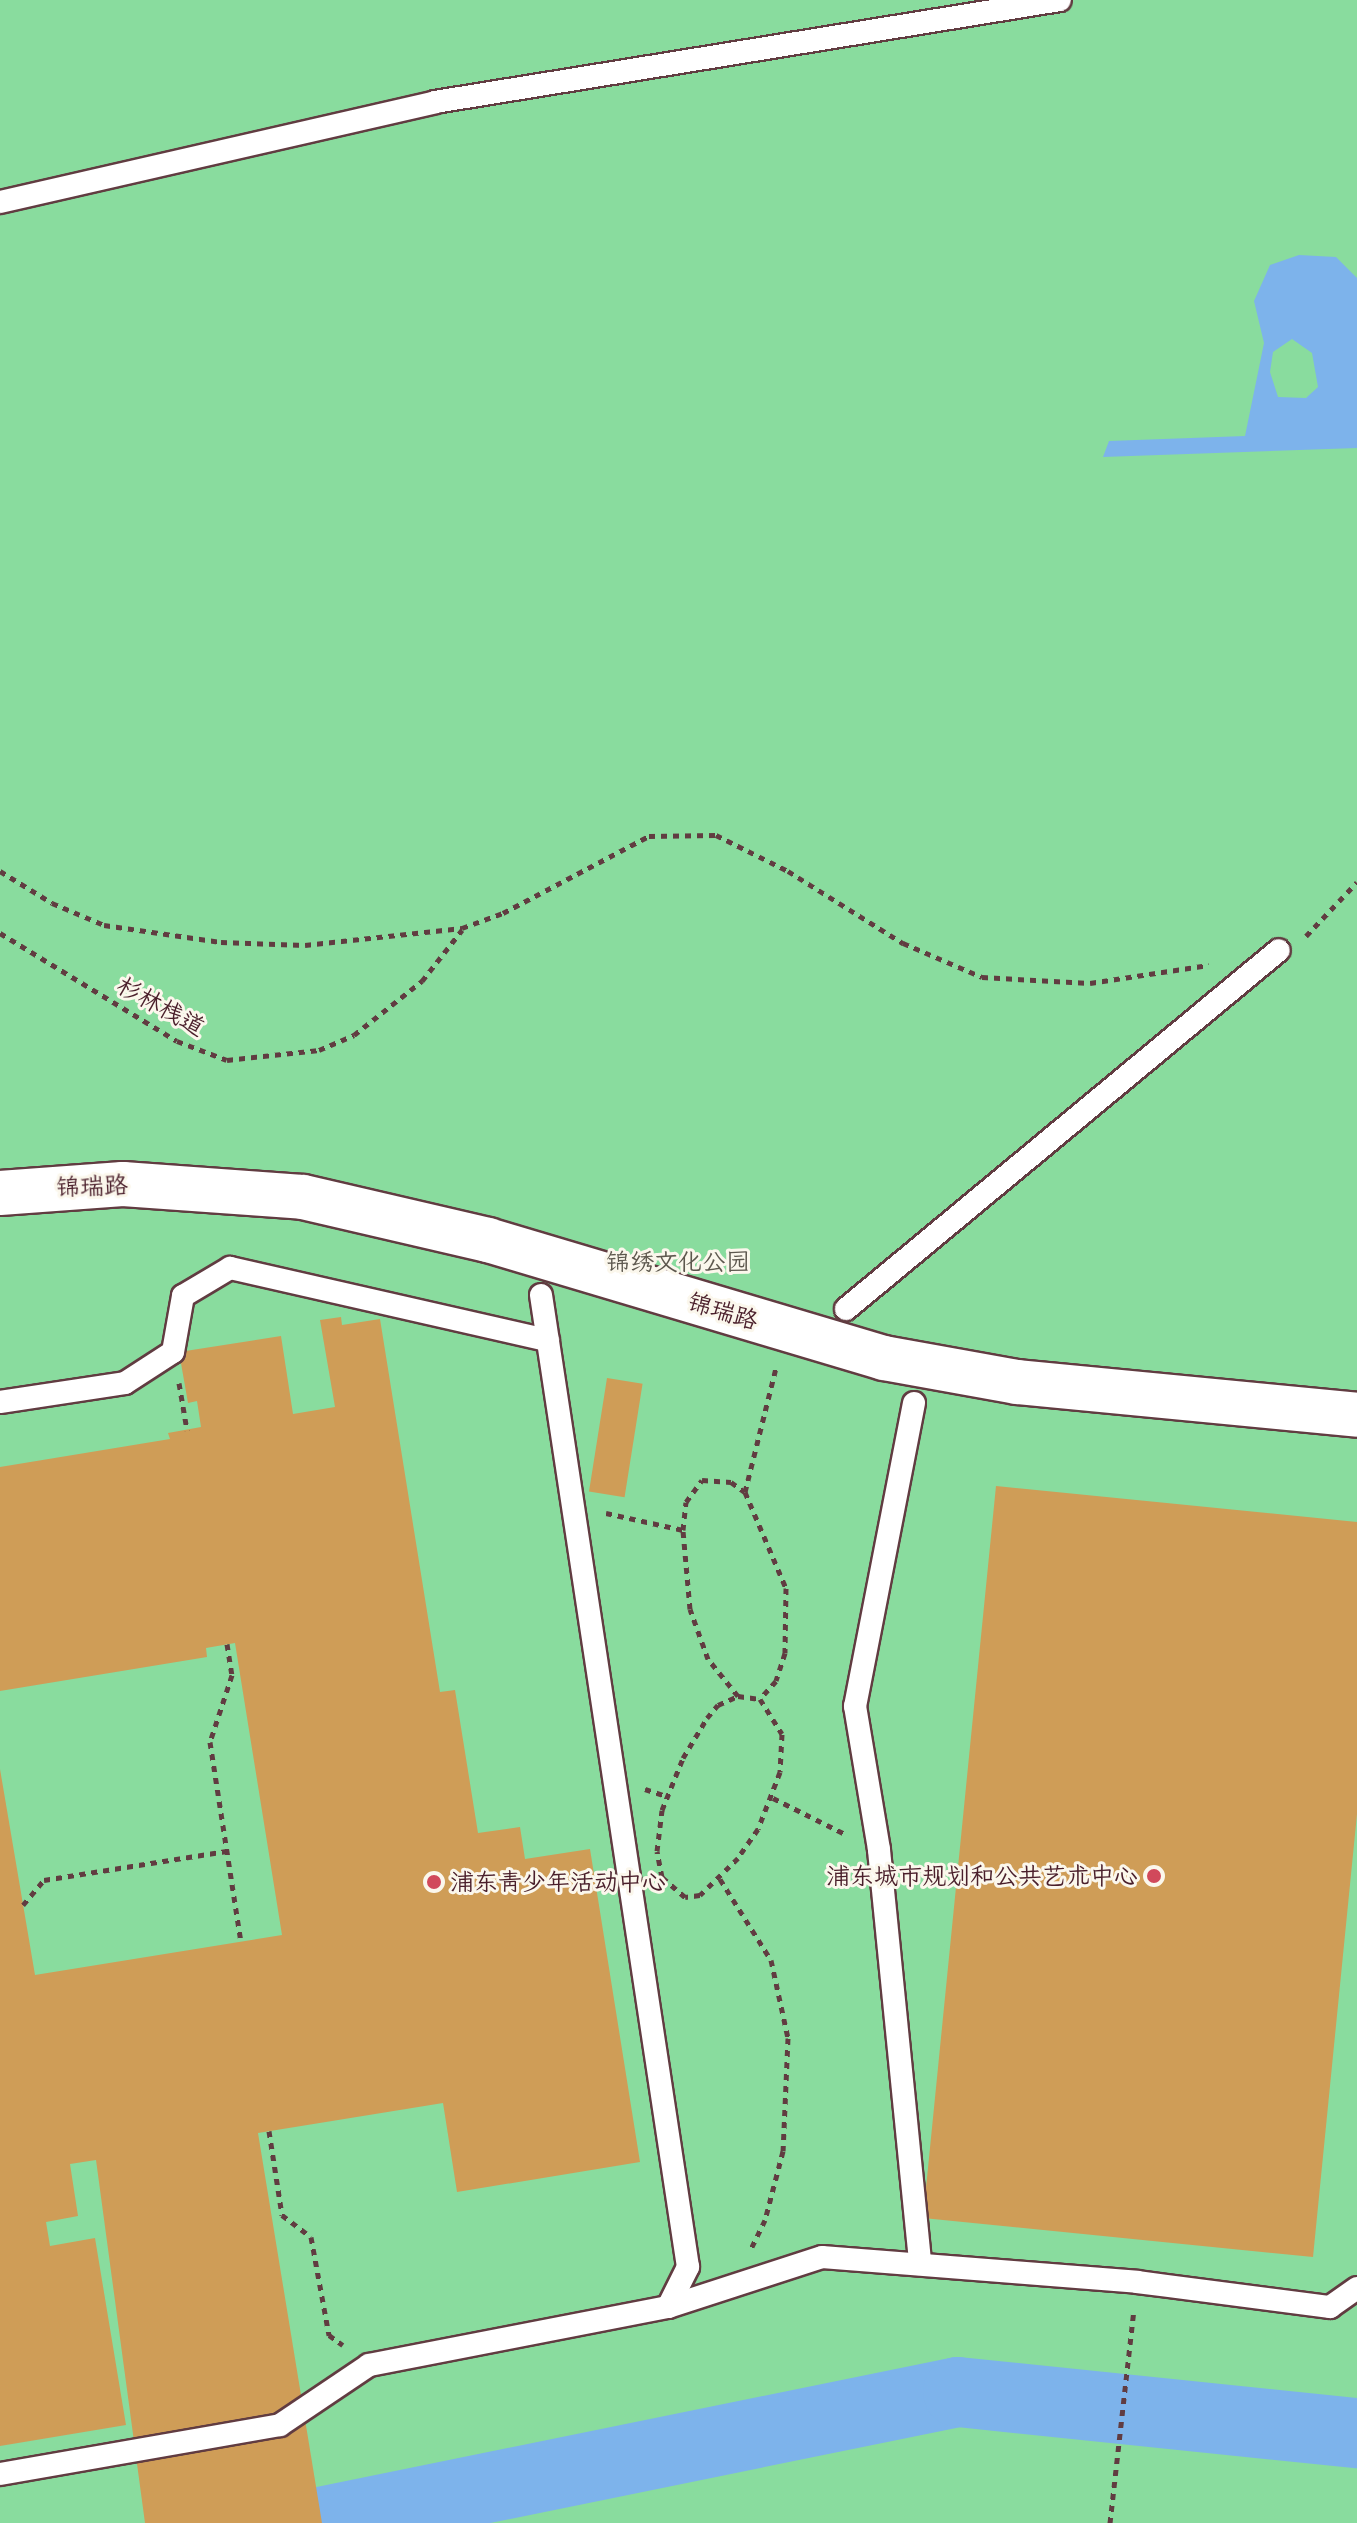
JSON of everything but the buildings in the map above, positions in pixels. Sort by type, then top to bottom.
[{"type":"street","name":"锦瑞路","points":[[0,1193],[123,1184],[303,1197],[488,1240],[884,1358],[1017,1382],[1357,1415]]},
{"type":"lane","points":[[0,202],[435,102],[1060,0]]},
{"type":"lane","points":[[846,1309],[1279,950]]},
{"type":"lane","points":[[0,1402],[125,1383],[173,1352],[183,1296],[230,1268],[548,1340]]},
{"type":"lane","points":[[541,1295],[688,2267],[668,2307]]},
{"type":"lane","points":[[914,1403],[855,1706],[879,1850],[920,2264]]},
{"type":"lane","points":[[0,2474],[280,2425],[369,2365],[668,2307],[822,2257],[1137,2282],[1330,2307],[1357,2288]]},
{"type":"path","points":[[0,871],[52,903],[104,925],[157,935],[305,945],[462,928],[503,913],[649,836],[716,835],[788,871],[903,943],[982,977],[1090,983],[1214,965]]},
{"type":"path","points":[[1279,950],[1315,931],[1357,882]]},
{"type":"path","name":"杉林栈道","points":[[0,933],[177,1041],[227,1060],[319,1050],[354,1035],[422,981],[462,928]]},
{"type":"path","points":[[173,1352],[187,1430]]},
{"type":"path","points":[[745,1492],[777,1367]]},
{"type":"path","points":[[738,1696],[708,1659],[690,1609],[683,1530],[686,1502],[702,1480],[731,1482],[745,1492],[777,1560],[789,1621],[776,1681],[760,1699]]},
{"type":"path","points":[[572,1506],[683,1530]]},
{"type":"path","points":[[227,1644],[232,1675],[210,1742],[241,1942]]},
{"type":"path","points":[[738,1696],[760,1699],[782,1734],[773,1798],[758,1829],[720,1879],[700,1895],[673,1890],[662,1877],[658,1832],[683,1758],[718,1705],[738,1696]]},
{"type":"path","points":[[773,1798],[879,1850]]},
{"type":"path","points":[[23,1905],[44,1880],[227,1851]]},
{"type":"path","points":[[720,1879],[771,1960],[788,2038],[783,2151],[765,2220],[733,2286]]},
{"type":"path","points":[[269,2131],[282,2215],[311,2237],[329,2335],[369,2365]]},
{"type":"path","points":[[1110,2523],[1137,2282]]},
{"type":"green space","name":"锦绣文化公园","points":[[0,0],[1357,0],[1357,2523],[0,2523]]},
{"type":"water","points":[[1299,255],[1336,257],[1357,278],[1357,448],[1103,457],[1109,441],[1245,436],[1264,343],[1254,301],[1270,265]],"holes":[[[1292,339],[1312,353],[1318,387],[1306,398],[1278,397],[1270,372],[1273,352]]]},
{"type":"waterway","points":[[315,2523],[958,2392],[1357,2433]]},
{"type":"place","name":"浦东城市规划和公共艺术中心","points":[[1154,1876]]},
{"type":"place","name":"浦东青少年活动中心","points":[[434,1882]]}]
